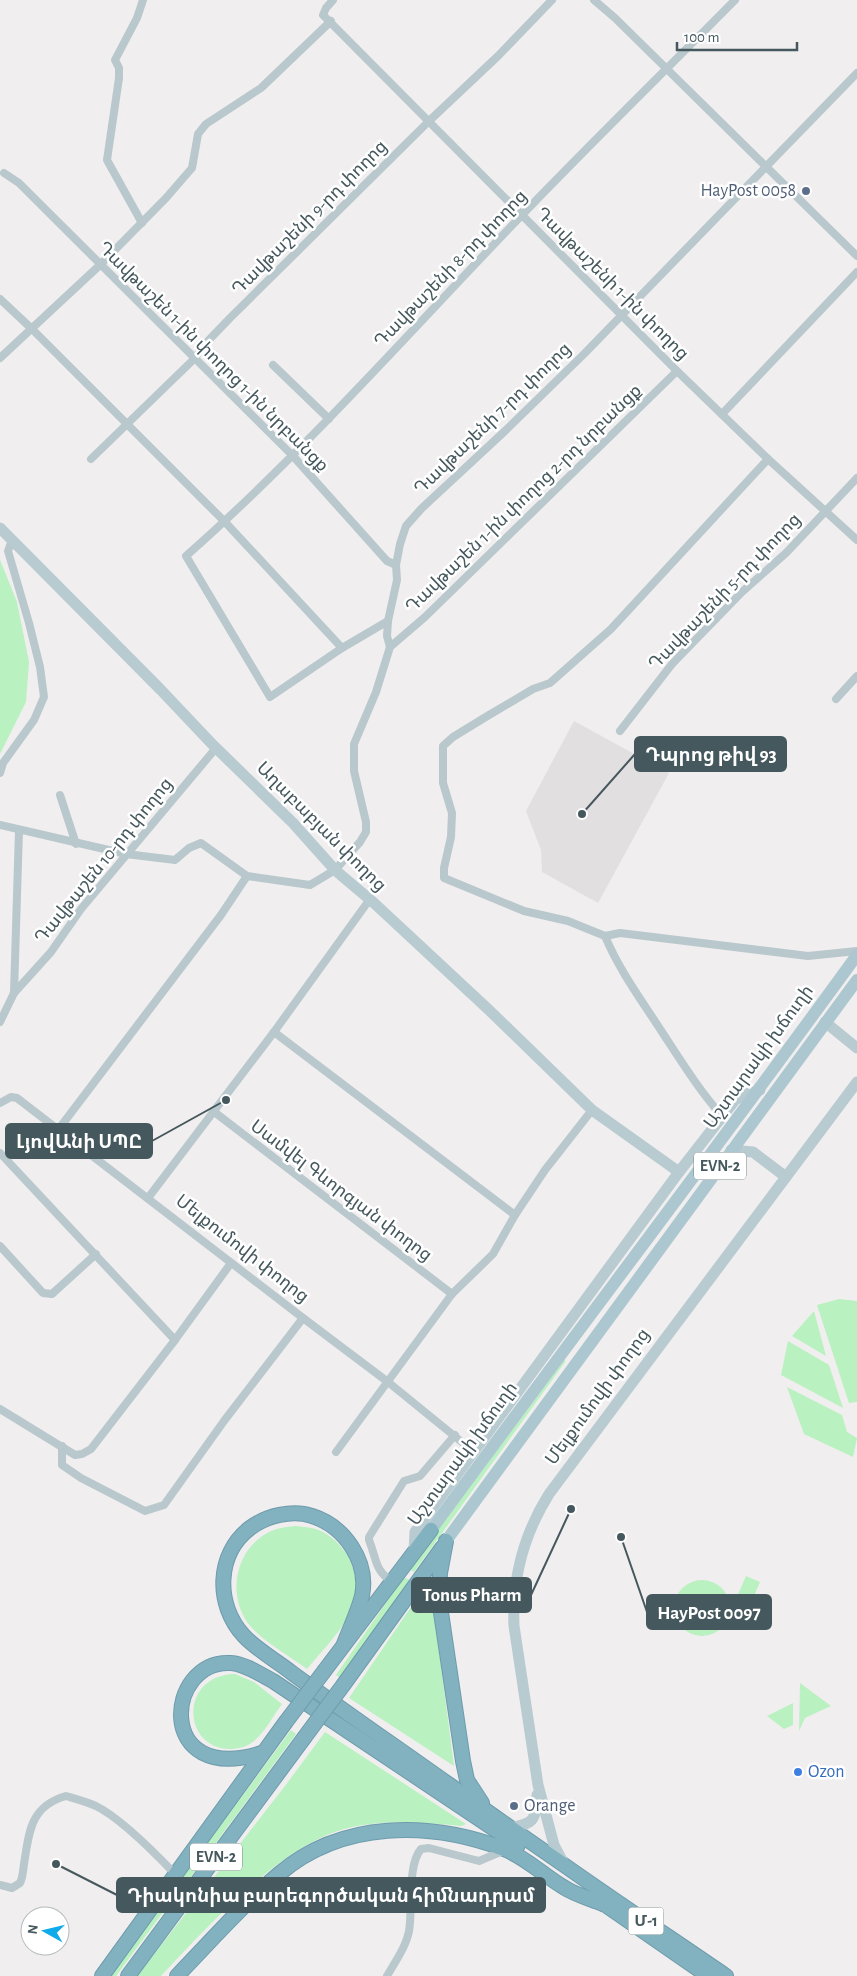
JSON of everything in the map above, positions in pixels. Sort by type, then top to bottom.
[{"type":"highway","points":[[344,1644],[362,1594],[363,1579],[356,1556],[340,1531],[324,1520],[308,1514],[289,1514],[265,1519],[244,1533],[233,1546],[226,1562],[223,1594],[228,1611],[244,1635],[346,1713],[486,1810]]},
{"type":"highway","name":"Աշտարակի խճուղի","points":[[102,1976],[262,1752],[431,1530]]},
{"type":"highway","name":"Աշտարակի խճուղի","points":[[128,1976],[344,1684],[446,1541]]},
{"type":"highway","points":[[446,1541],[440,1573],[439,1599],[460,1742],[467,1780],[486,1810]]},
{"type":"highway","points":[[262,1752],[233,1759],[214,1758],[198,1750],[186,1737],[181,1723],[180,1707],[187,1689],[200,1673],[222,1664],[232,1663],[273,1680],[603,1904]]},
{"type":"highway","name":"Մ-1","points":[[486,1810],[726,1976]]},
{"type":"highway","points":[[177,1976],[280,1873],[310,1853],[355,1836],[375,1832],[413,1829],[453,1834],[505,1850],[539,1869],[565,1888],[603,1904]]},
{"type":"highway","name":"Մ-1","points":[[603,1904],[708,1976]]},
{"type":"main road","name":"Աշտարակի խճուղի","points":[[431,1530],[568,1343],[760,1090],[857,955]]},
{"type":"main road","name":"Աշտարակի խճուղի","points":[[446,1541],[857,980]]},
{"type":"main road","points":[[568,1343],[583,1354]]},
{"type":"street","points":[[142,223],[106,160],[119,78],[119,68],[115,60],[137,18],[143,0]]},
{"type":"street","points":[[0,358],[101,264],[142,223],[192,168],[198,134],[206,124],[260,88],[331,22],[324,15],[326,8],[333,0]]},
{"type":"street","name":"Դավթաշենի 9-րդ փողոց","points":[[91,459],[194,359],[205,344],[230,318],[428,122],[504,50],[552,0]]},
{"type":"street","points":[[594,0],[615,18],[857,256]]},
{"type":"street","name":"Դավթաշենի 8-րդ փողոց","points":[[342,648],[270,697],[186,556],[225,522],[293,456],[522,215],[735,0]]},
{"type":"street","name":"Դավթաշենի 1-ին փողոց","points":[[331,22],[428,122],[677,371],[768,459],[857,540]]},
{"type":"street","name":"Դավթաշենի 7-րդ փողոց","points":[[247,876],[310,886],[335,870],[360,842],[366,832],[366,822],[354,771],[354,744],[376,692],[390,647],[387,636],[388,620],[397,580],[396,565],[400,544],[406,526],[421,509],[519,417],[767,167],[857,73]]},
{"type":"street","name":"Դավթաշեն 1-ին փողոց 1-ին նրբանցք","points":[[4,173],[19,183],[101,264],[293,456],[388,561],[396,565]]},
{"type":"street","points":[[722,414],[857,272]]},
{"type":"street","points":[[0,299],[225,522],[342,648],[388,620]]},
{"type":"street","points":[[273,365],[329,419]]},
{"type":"street","name":"Դավթաշեն 1-ին փողոց 2-րդ նրբանցք","points":[[390,647],[425,617],[677,371]]},
{"type":"street","points":[[768,459],[611,629],[550,682],[452,737],[443,746],[443,783],[452,813],[451,837],[444,868],[444,878],[524,911],[568,921],[606,936],[620,934],[808,956],[857,951]]},
{"type":"street","name":"Դավթաշենի 5-րդ փողոց","points":[[620,730],[672,664],[742,592],[786,553],[857,478]]},
{"type":"street","name":"Աղաբաբյան փողոց","points":[[0,528],[216,748],[293,823],[335,870],[370,899],[489,1010],[592,1110],[679,1172]]},
{"type":"street","points":[[0,773],[3,763],[34,720],[44,697],[40,667],[8,551],[12,540]]},
{"type":"street","points":[[836,699],[857,676]]},
{"type":"street","name":"Դավթաշեն 10-րդ փողոց","points":[[14,993],[51,952],[81,909],[216,748]]},
{"type":"street","points":[[60,795],[76,844]]},
{"type":"street","points":[[0,825],[126,854],[176,860],[189,848],[201,843],[247,876],[221,915],[58,1130]]},
{"type":"street","points":[[0,1022],[14,993],[19,830]]},
{"type":"street","points":[[148,1198],[274,1032],[370,899]]},
{"type":"street","points":[[606,936],[610,948],[639,998],[705,1097],[722,1116]]},
{"type":"street","points":[[825,1022],[857,1048]]},
{"type":"street","points":[[274,1032],[515,1215]]},
{"type":"street","name":"Մելքումովի փողոց","points":[[565,1866],[554,1845],[538,1785],[514,1626],[513,1606],[517,1576],[528,1534],[548,1494],[857,1082]]},
{"type":"street","points":[[414,1553],[415,1532],[679,1172],[735,1100],[740,1096],[760,1090]]},
{"type":"street","name":"Մելքումովի փողոց","points":[[0,1103],[11,1097],[17,1098],[388,1382],[474,1452]]},
{"type":"street","points":[[336,1452],[452,1294],[493,1254],[515,1215],[545,1170],[592,1110]]},
{"type":"street","name":"Սամվել Գևորգյան փողոց","points":[[213,1111],[452,1294]]},
{"type":"street","points":[[732,1150],[753,1152],[786,1177]]},
{"type":"street","points":[[0,1153],[175,1340]]},
{"type":"street","points":[[0,1246],[43,1294],[47,1295],[52,1294],[96,1254]]},
{"type":"street","points":[[0,1409],[75,1454],[82,1454],[91,1449],[175,1340],[231,1263]]},
{"type":"street","points":[[62,1446],[62,1464],[81,1478],[145,1511],[164,1505],[224,1421],[303,1318]]},
{"type":"street","points":[[392,1582],[378,1570],[369,1537],[404,1481],[420,1476],[455,1435]]},
{"type":"street","name":"Մելքումովի փողոց","points":[[510,1828],[532,1822],[535,1816],[538,1785]]},
{"type":"street","points":[[0,1885],[12,1888],[20,1883],[30,1826],[36,1817],[51,1803],[66,1796],[95,1806],[103,1811],[125,1827],[175,1874]]},
{"type":"street","points":[[387,1976],[408,1936],[413,1869],[416,1855],[421,1849],[428,1848],[479,1861],[505,1850]]},
{"type":"shaded area","points":[[574,721],[669,773],[598,903],[542,872],[541,850],[526,811]]},
{"type":"green space","points":[[0,560],[17,602],[29,662],[26,702],[0,754]]},
{"type":"green space","points":[[839,1299],[857,1301],[857,1402],[849,1403],[817,1305]]},
{"type":"green space","points":[[814,1311],[826,1356],[792,1336]]},
{"type":"green space","points":[[788,1341],[829,1365],[843,1408],[781,1375]]},
{"type":"green space","points":[[565,1359],[565,1362],[414,1572],[409,1569]]},
{"type":"green space","points":[[787,1387],[842,1415],[847,1432],[857,1438],[853,1457],[804,1434]]},
{"type":"green space","points":[[295,1526],[318,1530],[332,1538],[348,1557],[356,1581],[356,1593],[348,1617],[334,1638],[307,1669],[253,1629],[247,1622],[237,1598],[238,1572],[242,1560],[249,1549],[269,1532]]},
{"type":"green space","points":[[746,1576],[760,1582],[747,1612],[733,1606]]},
{"type":"green space","points":[[404,1577],[409,1580],[340,1678],[336,1675]]},
{"type":"green space","points":[[697,1580],[707,1580],[722,1588],[728,1597],[730,1608],[728,1619],[722,1628],[707,1636],[697,1636],[686,1631],[679,1624],[674,1613],[674,1603],[679,1592],[686,1585]]},
{"type":"green space","points":[[424,1588],[431,1590],[454,1766],[349,1698]]},
{"type":"green space","points":[[235,1674],[254,1682],[282,1704],[265,1729],[254,1741],[236,1749],[229,1749],[213,1745],[202,1737],[195,1725],[193,1711],[196,1698],[204,1686],[217,1677]]},
{"type":"green space","points":[[800,1683],[831,1706],[805,1718],[799,1731]]},
{"type":"green space","points":[[793,1703],[793,1725],[784,1729],[767,1716]]},
{"type":"green space","points":[[291,1730],[296,1734],[181,1890],[176,1886]]},
{"type":"green space","points":[[325,1732],[466,1824],[461,1826],[417,1823],[373,1824],[344,1829],[319,1839],[294,1853],[245,1891],[161,1976],[137,1976],[285,1786]]},
{"type":"green space","points":[[170,1892],[175,1896],[116,1976],[108,1976]]},
{"type":"place","name":"HayPost 0058","points":[[806,191]]},
{"type":"place","name":"Դպրոց թիվ 93","points":[[582,814]]},
{"type":"place","name":"ԼյովԱնի ՍՊԸ","points":[[226,1100]]},
{"type":"place","name":"Tonus Pharm","points":[[571,1509]]},
{"type":"place","name":"HayPost 0097","points":[[621,1537]]},
{"type":"place","name":"Ozon","points":[[798,1772]]},
{"type":"place","name":"Orange","points":[[514,1806]]},
{"type":"place","name":"Դիակոնիա բարեգործական հիմնադրամ","points":[[56,1864]]}]
